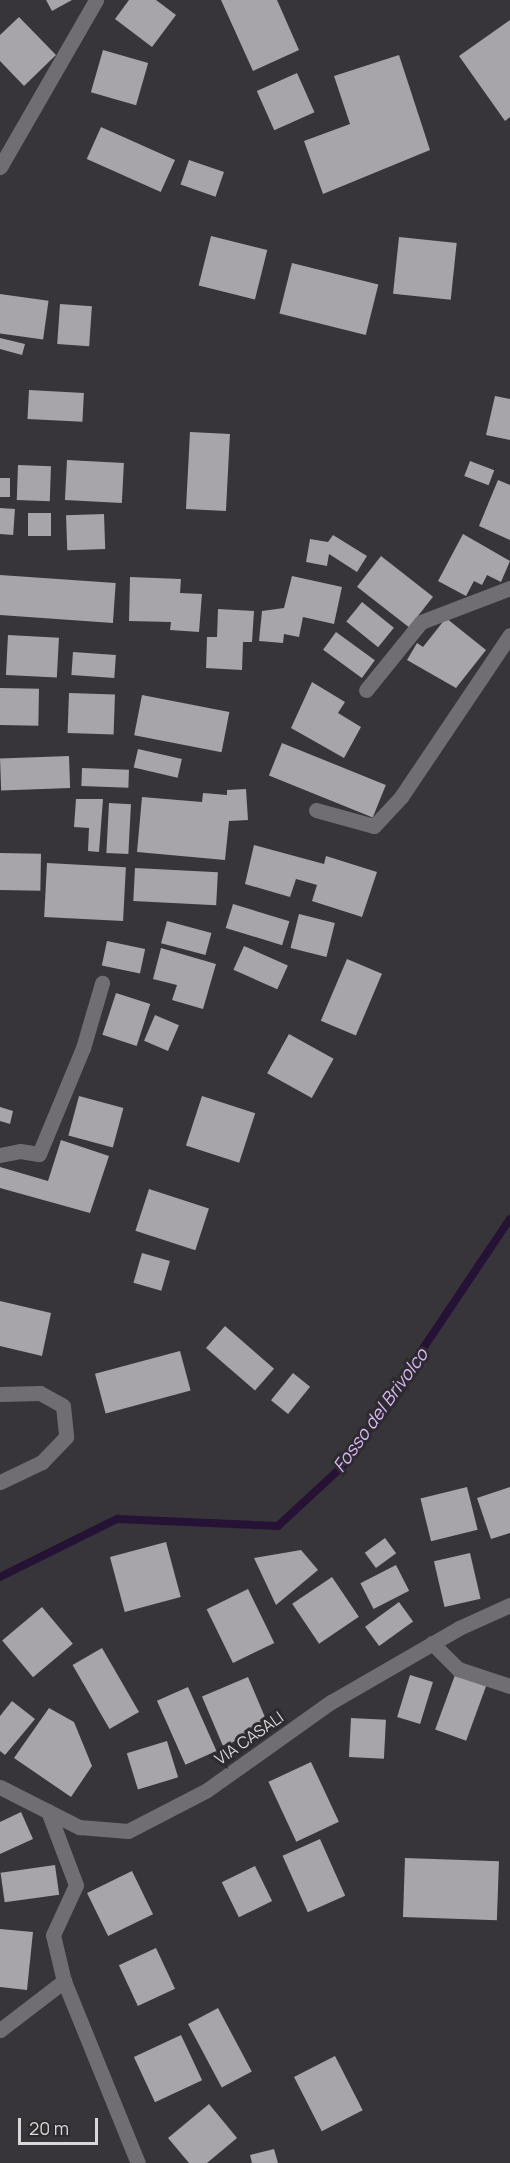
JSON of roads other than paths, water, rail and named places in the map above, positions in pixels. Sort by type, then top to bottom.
[{"type":"street","points":[[0,167],[96,0]]},
{"type":"street","points":[[366,690],[421,622],[510,588]]},
{"type":"street","points":[[316,810],[374,826],[400,797],[510,635]]},
{"type":"street","points":[[0,1155],[20,1150],[39,1154],[83,1048],[102,983]]},
{"type":"street","points":[[0,1394],[40,1393],[63,1406],[66,1437],[42,1462],[0,1482]]},
{"type":"street","name":"VIA CASALI","points":[[0,1787],[79,1827],[128,1831],[207,1790],[331,1702],[432,1643],[510,1605]]},
{"type":"street","points":[[432,1643],[458,1669],[510,1686]]},
{"type":"street","points":[[48,1811],[76,1885],[53,1935],[64,1981],[138,2163]]},
{"type":"street","points":[[0,2030],[64,1981]]},
{"type":"waterway","name":"Fosso del Brivolco","points":[[0,1577],[117,1519],[278,1526],[346,1463],[510,1219]]}]
